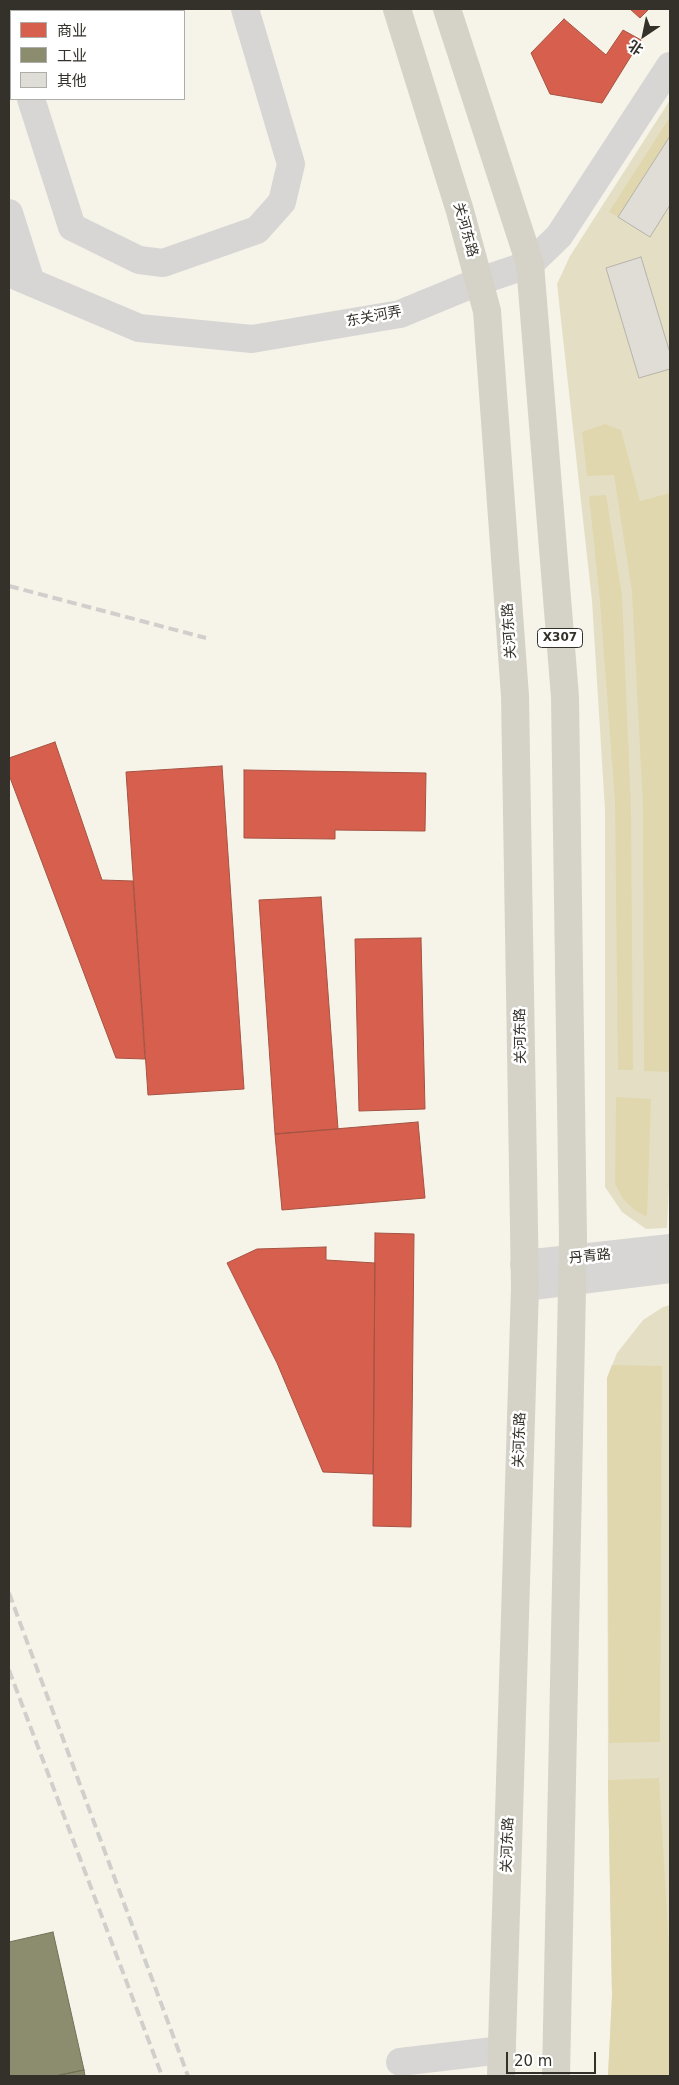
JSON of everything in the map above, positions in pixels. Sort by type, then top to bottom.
[{"type":"main road","name":"关河东路","points":[[397,9],[460,211],[487,312],[515,696],[525,1276],[501,2076]]},
{"type":"main road","name":"X307","points":[[447,9],[530,264],[565,697],[572,1270]]},
{"type":"main road","points":[[556,2076],[572,1270]]},
{"type":"street","points":[[31,100],[72,227],[139,260],[163,263],[256,230],[282,202],[291,164],[245,9]]},
{"type":"street","name":"东关河弄","points":[[20,278],[139,328],[252,339],[400,314],[480,281],[530,264],[559,236],[670,66]]},
{"type":"street","points":[[9,213],[20,278]]},
{"type":"street","name":"丹青路","points":[[525,1276],[663,1259]]},
{"type":"street","points":[[400,2062],[462,2065],[502,2050]]},
{"type":"shaded area","points":[[670,100],[670,1164],[667,1228],[646,1229],[622,1212],[605,1187],[605,810],[592,601],[557,284],[570,256]]},
{"type":"shaded area","points":[[670,117],[670,137],[618,217],[609,212]]},
{"type":"shaded area","points":[[605,424],[621,430],[640,501],[670,493],[670,1072],[644,1071],[643,807],[632,592],[614,475],[587,476],[582,432]]},
{"type":"shaded area","points":[[606,495],[622,596],[631,809],[633,1070],[618,1070],[615,802],[600,601],[589,496]]},
{"type":"shaded area","points":[[616,1097],[651,1099],[647,1217],[636,1211],[624,1200],[615,1184]]},
{"type":"shaded area","points":[[670,1305],[670,2076],[608,2076],[612,1996],[608,1780],[607,1378],[617,1353],[643,1320],[663,1307]]},
{"type":"shaded area","points":[[612,1365],[662,1366],[660,1742],[609,1743],[607,1378]]},
{"type":"shaded area","points":[[659,1778],[670,1965],[670,2076],[608,2076],[612,1996],[608,1780]]},
{"type":"building: 商业","points":[[630,9],[649,9],[640,18]]},
{"type":"building: 商业","points":[[564,19],[606,55],[623,30],[641,40],[602,103],[550,94],[531,53]]},
{"type":"building: 商业","points":[[55,742],[102,880],[133,881],[145,1059],[116,1058],[9,775],[9,758]]},
{"type":"building: 商业","points":[[222,766],[244,1089],[148,1095],[126,772]]},
{"type":"building: 商业","points":[[244,770],[426,773],[425,831],[335,830],[335,839],[244,838]]},
{"type":"building: 商业","points":[[321,897],[338,1129],[275,1134],[259,900]]},
{"type":"building: 商业","points":[[421,938],[425,1109],[359,1111],[355,939]]},
{"type":"building: 商业","points":[[418,1122],[425,1198],[282,1210],[275,1134]]},
{"type":"building: 商业","points":[[375,1233],[414,1234],[411,1527],[373,1526]]},
{"type":"building: 商业","points":[[326,1247],[326,1260],[375,1263],[373,1474],[323,1472],[277,1363],[227,1263],[257,1249]]},
{"type":"building: 工业","points":[[53,1932],[84,2070],[55,2076],[9,2076],[9,1942]]},
{"type":"building: 工业","points":[[84,2070],[85,2076],[55,2076]]},
{"type":"building: 其他","points":[[670,136],[670,205],[650,237],[618,217]]},
{"type":"building: 其他","points":[[641,257],[670,353],[670,369],[639,378],[606,268]]},
{"type":"railway","points":[[9,586],[206,638]]},
{"type":"railway","points":[[9,1593],[188,2076]]},
{"type":"railway","points":[[9,1670],[162,2076]]}]
